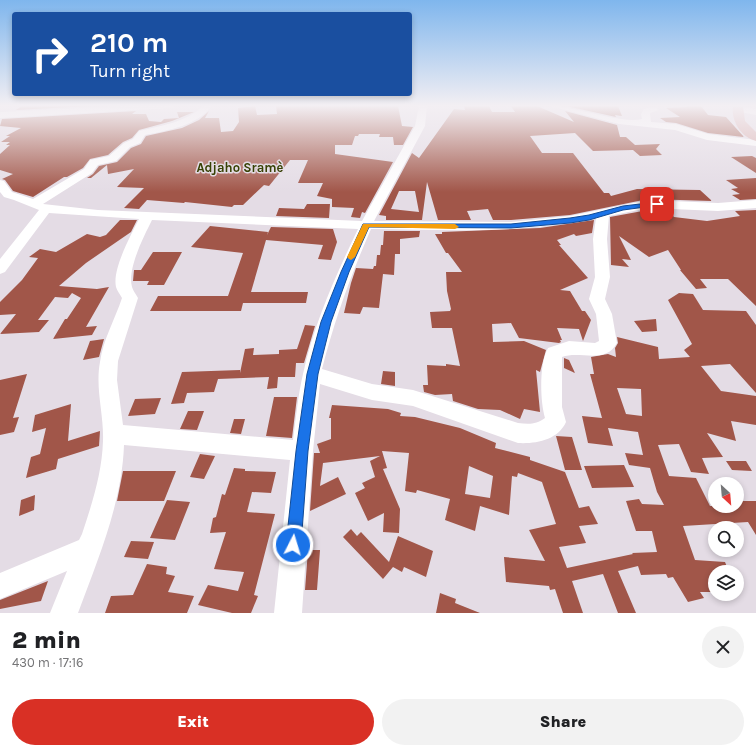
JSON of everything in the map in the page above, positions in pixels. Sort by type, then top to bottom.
[{"type":"street","points":[[0,269],[4,258],[40,206],[88,171],[94,162],[112,158],[127,145],[137,141],[141,135]]},
{"type":"street","points":[[292,606],[302,451],[312,374],[326,322],[345,272],[366,225],[415,135]]},
{"type":"street","points":[[697,135],[756,143]]},
{"type":"street","points":[[0,183],[8,196],[18,196],[40,206],[98,214],[366,225],[511,226],[570,220],[648,204],[718,208],[756,204]]},
{"type":"street","points":[[312,374],[372,392],[413,398],[518,434],[533,434],[547,429],[556,422],[552,399],[552,360],[554,353],[569,348],[596,350],[604,348],[608,343],[604,314],[597,298],[602,288],[603,277],[600,238],[603,214]]},
{"type":"street","points":[[64,613],[101,514],[108,484],[114,450],[114,434],[108,370],[111,352],[130,298],[124,288],[124,274],[135,241],[148,215]]},
{"type":"street","points":[[114,434],[302,451]]},
{"type":"street","points":[[0,586],[88,549]]},
{"type":"building","points":[[9,135],[135,135],[132,138],[123,142],[108,155],[90,159],[83,168],[67,177],[64,177],[33,197],[13,191],[5,180],[2,179],[13,174],[0,170],[0,154],[10,145],[6,145],[10,142],[1,142],[10,136],[6,136]]},
{"type":"building","points":[[152,135],[359,135],[355,136],[352,145],[335,145],[335,154],[393,162],[365,213],[362,212],[360,218],[351,217],[354,208],[332,207],[332,199],[317,196],[323,183],[298,183],[308,160],[290,160],[269,186],[264,185],[243,205],[234,205],[232,207],[147,200],[139,209],[124,208],[144,188],[117,187],[134,169],[108,174],[107,165],[91,178],[87,178],[93,174],[99,166],[117,162],[131,148],[141,144],[146,136]]},
{"type":"building","points":[[380,135],[409,135],[403,145],[394,145],[393,137],[379,137]]},
{"type":"building","points":[[436,135],[551,135],[530,136],[542,153],[573,153],[604,193],[609,193],[611,196],[637,189],[700,190],[712,201],[648,199],[570,215],[511,220],[493,220],[488,209],[467,211],[471,220],[438,220],[427,182],[422,220],[386,220],[386,216],[379,215],[412,153],[419,158]],"holes":[[[399,191],[415,191],[419,212],[391,209]]]},
{"type":"building","points":[[577,135],[619,135],[620,137],[626,137],[635,145],[660,144],[656,149],[662,155],[640,156],[633,150],[593,151]]},
{"type":"building","points":[[722,135],[742,135],[744,137]]},
{"type":"building","points":[[752,156],[756,158],[756,173],[731,157]]},
{"type":"building","points":[[756,178],[756,199],[740,200],[732,195],[740,194],[731,189],[738,188],[726,180]]},
{"type":"building","points":[[307,204],[330,204],[329,218],[276,216],[279,208],[304,209]]},
{"type":"building","points":[[648,210],[668,210],[674,217],[707,221],[740,216],[735,211],[756,210],[756,306],[728,279],[700,279],[707,288],[696,289],[680,270],[668,250],[649,257],[619,236],[631,260],[622,259],[629,267],[611,265],[610,217]]},
{"type":"building","points":[[120,220],[137,220],[131,232],[86,263],[59,286],[97,289],[109,287],[86,327],[97,326],[92,335],[53,339],[65,319],[67,319],[81,298],[72,293],[68,298],[55,297],[38,320],[49,320],[39,332],[0,334],[16,314],[0,315],[0,302],[22,280],[38,258],[29,257],[40,249],[56,252],[87,234],[100,237],[106,235]]},
{"type":"building","points":[[594,220],[592,233],[576,236],[574,234],[557,240],[561,245],[559,245],[588,278],[560,290],[570,291],[582,311],[585,311],[591,320],[583,341],[579,329],[557,328],[562,340],[560,340],[561,342],[559,343],[519,338],[511,323],[492,324],[493,342],[524,341],[546,350],[540,372],[536,370],[540,412],[524,409],[520,419],[500,410],[478,409],[453,401],[452,394],[435,395],[424,392],[423,385],[428,385],[427,365],[446,366],[446,364],[460,366],[452,328],[432,328],[430,312],[450,311],[451,309],[447,291],[446,272],[462,272],[448,253],[446,253],[435,234],[442,234],[442,232],[540,228]]},
{"type":"building","points":[[210,226],[268,232],[267,235],[271,227],[333,229],[337,242],[331,260],[318,259],[323,245],[266,240],[251,292],[308,292],[306,303],[243,303],[241,311],[150,311],[158,296],[228,296],[243,253],[191,247]]},
{"type":"building","points":[[384,231],[420,231],[419,237],[400,239],[400,254],[395,254],[394,275],[383,274],[379,308],[363,307],[360,314],[344,313],[356,268],[373,269],[374,266],[376,266],[377,255],[380,255],[381,245],[383,245]]},
{"type":"building","points":[[153,252],[182,252],[164,285],[147,285],[149,281],[133,281],[134,270],[141,270]]},
{"type":"building","points":[[679,293],[693,294],[703,310],[746,311],[756,325],[756,393],[730,364],[701,366],[721,391],[756,396],[756,425],[731,421],[736,441],[707,433],[723,457],[702,458],[709,474],[691,472],[679,444],[658,445],[669,476],[696,478],[708,502],[708,513],[744,513],[744,501],[756,501],[756,535],[748,522],[744,522],[744,521],[708,521],[708,524],[683,526],[695,560],[725,562],[726,565],[708,565],[708,592],[700,592],[704,598],[688,602],[673,577],[668,578],[666,574],[641,575],[638,566],[618,571],[636,613],[618,613],[603,574],[572,581],[583,613],[563,613],[555,589],[550,590],[549,586],[506,582],[504,557],[545,561],[529,530],[556,524],[542,482],[518,473],[517,477],[512,476],[509,515],[480,506],[475,531],[445,520],[450,499],[417,490],[416,493],[405,491],[409,453],[382,451],[387,468],[383,469],[400,509],[399,533],[383,532],[384,513],[368,521],[355,493],[365,488],[362,483],[375,477],[370,461],[380,456],[323,463],[320,486],[338,477],[346,494],[310,511],[314,453],[320,453],[317,444],[331,439],[331,418],[329,418],[332,405],[388,409],[401,413],[400,416],[415,417],[460,428],[496,443],[495,448],[530,457],[530,460],[565,472],[579,508],[589,506],[598,524],[579,526],[586,543],[559,547],[567,568],[633,554],[632,553],[657,552],[652,531],[636,531],[626,501],[639,499],[642,504],[664,505],[657,492],[650,468],[629,465],[625,453],[643,455],[638,432],[608,428],[613,446],[588,443],[582,416],[602,418],[590,374],[594,374],[591,357],[608,354],[616,357],[615,348],[618,343],[617,337],[658,347],[659,359],[690,357],[684,350],[692,344],[668,300]],"holes":[[[617,388],[641,389],[642,416],[626,414]],[[469,466],[493,476],[490,498],[465,494]]]},
{"type":"building","points":[[656,319],[657,331],[642,332],[634,321]]},
{"type":"building","points":[[305,325],[315,326],[304,363],[296,363],[295,377],[278,377],[277,388],[267,389],[269,377],[218,379],[214,392],[187,393],[184,403],[171,404],[182,372],[240,370],[240,373],[245,349],[254,348],[253,355],[279,354],[279,350],[297,349]]},
{"type":"building","points":[[104,339],[99,357],[83,360],[90,341]]},
{"type":"building","points":[[564,358],[569,360],[575,373],[564,368]]},
{"type":"building","points":[[383,371],[395,372],[395,386],[381,384]]},
{"type":"building","points":[[27,374],[13,418],[19,417],[14,432],[0,435],[0,380]]},
{"type":"building","points":[[274,397],[297,397],[292,438],[266,436]]},
{"type":"building","points":[[161,398],[155,414],[128,416],[135,399]]},
{"type":"building","points":[[71,404],[68,441],[100,431],[99,446],[58,459],[56,469],[26,478],[31,457],[40,454],[46,428],[32,432],[35,415]]},
{"type":"building","points":[[188,411],[204,411],[197,430],[180,429]]},
{"type":"building","points":[[234,419],[245,419],[241,434],[230,433]]},
{"type":"building","points":[[556,436],[572,437],[582,470],[565,470]]},
{"type":"building","points":[[200,454],[215,456],[204,479],[190,477]]},
{"type":"building","points":[[726,461],[746,461],[752,471],[732,470]]},
{"type":"building","points":[[624,465],[634,487],[592,488],[584,466]]},
{"type":"building","points":[[234,468],[245,469],[245,471],[276,472],[271,493],[252,492],[247,512],[275,514],[254,595],[258,596],[251,613],[232,613],[198,605],[208,585],[238,591],[244,572],[214,569],[226,532],[210,533],[213,518],[216,517],[222,494],[225,495]]},
{"type":"building","points":[[123,471],[176,471],[164,501],[117,501]]},
{"type":"building","points":[[35,495],[34,510],[19,516],[21,500]]},
{"type":"building","points":[[167,500],[190,502],[175,540],[150,538]]},
{"type":"building","points":[[351,529],[357,536],[361,532],[389,562],[398,536],[433,551],[426,577],[404,567],[402,572],[393,567],[383,579],[343,537]]},
{"type":"building","points":[[131,541],[154,542],[148,559],[124,557]]},
{"type":"building","points":[[308,550],[320,550],[317,590],[305,590]]},
{"type":"building","points":[[147,564],[167,567],[166,574],[175,576],[168,592],[194,596],[187,613],[105,613],[111,596],[133,595]]},
{"type":"building","points":[[48,581],[41,601],[0,609],[0,600]]},
{"type":"building","points":[[440,593],[456,599],[455,603],[480,613],[436,613]]},
{"type":"slow traffic","points":[[351,257],[366,225],[455,227]]},
{"type":"district","name":"Adjaho Sramè","points":[[240,167]]},
{"type":"route","points":[[293,545],[302,451],[312,374],[326,322],[345,272],[366,225],[469,227],[511,226],[552,223],[589,217],[637,205],[657,204]]}]
